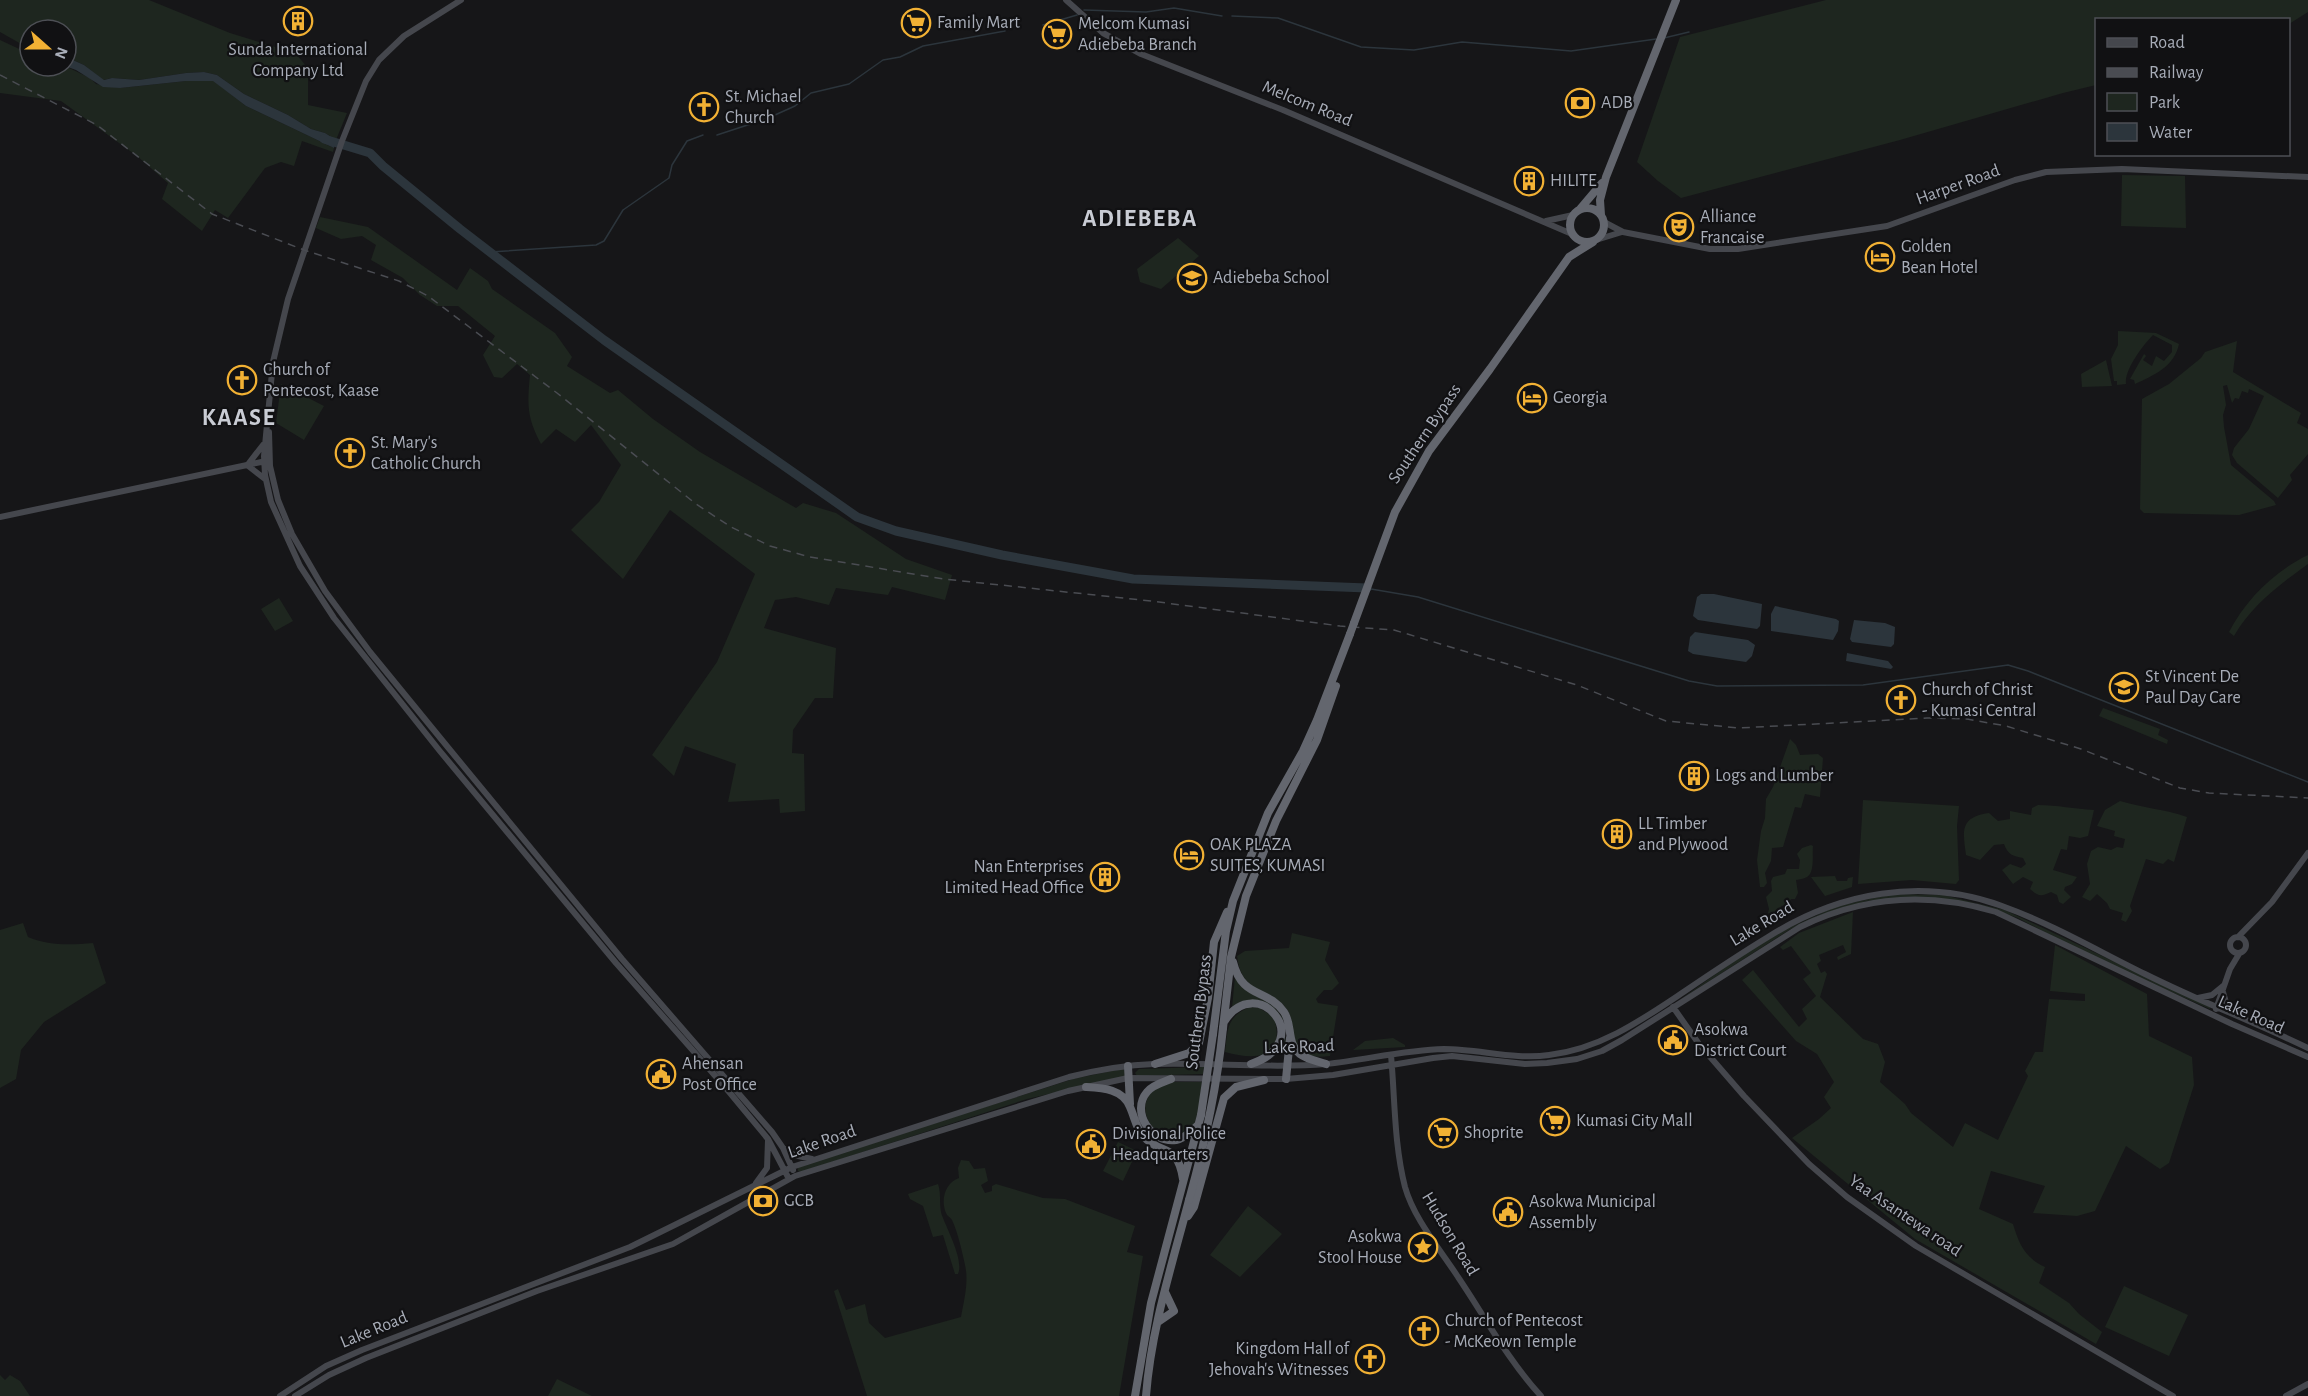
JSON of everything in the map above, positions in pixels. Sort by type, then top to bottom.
[{"type":"highway","points":[[1606,177],[1576,212],[1569,224],[1572,235],[1584,243],[1595,241],[1603,232],[1600,200],[1606,177],[1676,0]]},
{"type":"highway","points":[[1576,212],[1591,208],[1602,218]]},
{"type":"highway","name":"Southern Bypass","points":[[1569,257],[1572,235]]},
{"type":"highway","name":"Southern Bypass","points":[[1146,1396],[1148,1371],[1164,1292],[1208,1130],[1219,1067],[1231,957],[1239,921],[1255,871],[1276,821],[1308,760],[1350,633],[1398,505],[1429,451],[1569,257],[1595,241]]},
{"type":"highway","name":"Southern Bypass","points":[[1135,1396],[1151,1303],[1200,1124],[1226,931],[1233,901],[1268,813],[1322,719]]},
{"type":"highway","points":[[1155,1064],[1189,1053],[1199,1043],[1208,998],[1214,942],[1233,901]]},
{"type":"highway","points":[[1231,957],[1237,975],[1244,985],[1274,1002],[1284,1012],[1289,1024],[1290,1037],[1286,1079]]},
{"type":"highway","points":[[1224,1025],[1232,1011],[1244,1004],[1257,1003],[1277,1015],[1282,1028],[1278,1045],[1264,1058],[1251,1064]]},
{"type":"highway","points":[[1290,1037],[1301,1054],[1326,1064]]},
{"type":"highway","points":[[1128,1066],[1130,1105],[1142,1134],[1147,1140],[1167,1150],[1177,1159],[1184,1181]]},
{"type":"highway","points":[[1172,1079],[1146,1092],[1140,1107],[1146,1126],[1155,1135],[1168,1140],[1182,1138],[1200,1124]]},
{"type":"highway","points":[[1183,1224],[1194,1207],[1224,1098],[1236,1087],[1264,1080]]},
{"type":"highway","points":[[1086,1087],[1107,1088],[1119,1094],[1130,1105]]},
{"type":"highway","points":[[1158,1322],[1174,1311],[1164,1292]]},
{"type":"main road","points":[[461,0],[404,36],[379,60],[366,81],[339,149],[283,317],[273,362],[265,442],[267,461],[278,500],[292,534],[325,591],[446,745],[622,959],[742,1095],[783,1148],[794,1155],[812,1160]]},
{"type":"main road","name":"Melcom Road","points":[[1066,0],[1103,33],[1141,54],[1283,110],[1545,221],[1572,235]]},
{"type":"main road","name":"Harper Road","points":[[1602,218],[1623,232],[1710,249],[1738,249],[1887,226],[2015,180],[2062,171],[2122,170],[2308,177]]},
{"type":"main road","points":[[1545,221],[1576,212]]},
{"type":"main road","name":"Harper Road","points":[[1595,241],[1623,232]]},
{"type":"main road","points":[[267,423],[266,480],[271,502],[300,566],[339,626],[616,963],[725,1087],[789,1168]]},
{"type":"main road","points":[[247,465],[260,452],[265,442]]},
{"type":"main road","points":[[0,517],[267,461]]},
{"type":"main road","points":[[247,465],[266,480]]},
{"type":"main road","points":[[2230,969],[2231,941],[2238,937],[2272,902],[2308,853]]},
{"type":"main road","name":"Lake Road","points":[[280,1396],[326,1366],[630,1247],[789,1168],[1069,1077],[1106,1068],[1155,1064],[1326,1064],[1429,1049],[1471,1049],[1526,1057],[1572,1052],[1615,1034],[1772,934],[1811,913],[1856,897],[1907,891],[1960,894],[2001,905],[2193,998],[2308,1048]]},
{"type":"main road","name":"Lake Road","points":[[295,1396],[329,1375],[366,1358],[537,1291],[673,1244],[792,1177],[1004,1110],[1086,1087],[1128,1078],[1286,1079],[1333,1075],[1452,1056],[1525,1064],[1577,1059],[1602,1051],[1812,921],[1855,906],[1909,899],[1963,904],[2010,917],[2093,959],[2308,1057]]},
{"type":"main road","points":[[2214,1015],[2230,969],[2246,948],[2251,924]]},
{"type":"main road","points":[[2238,937],[2246,942]]},
{"type":"main road","points":[[2232,951],[2240,954]]},
{"type":"main road","points":[[2193,998],[2208,996],[2223,988]]},
{"type":"main road","points":[[2223,988],[2226,1002],[2241,1018]]},
{"type":"main road","name":"Yaa Asantewa road","points":[[1669,1001],[1699,1044],[1744,1096],[1809,1164],[1846,1197],[1916,1246],[2174,1396]]},
{"type":"main road","name":"Hudson Road","points":[[1391,1055],[1397,1147],[1407,1193],[1421,1221],[1489,1326],[1541,1396]]},
{"type":"main road","points":[[754,1185],[767,1168],[768,1139]]},
{"type":"main road","points":[[783,1148],[792,1177]]},
{"type":"main road","points":[[2286,1396],[2308,1384]]},
{"type":"green space","points":[[0,0],[149,0],[230,33],[295,53],[308,68],[308,105],[347,113],[336,140],[244,94],[217,75],[204,72],[139,80],[112,78],[103,80],[78,62],[78,18],[18,18],[18,42],[0,32]]},
{"type":"green space","points":[[1826,0],[2308,0],[2308,12],[2290,23],[2290,18],[2095,18],[2095,85],[1681,198],[1637,162],[1680,37]]},
{"type":"green space","points":[[0,40],[18,48],[18,78],[78,78],[78,72],[96,84],[120,88],[186,81],[214,81],[246,106],[334,148],[333,152],[302,141],[294,166],[281,162],[265,168],[228,218],[215,210],[202,231],[162,199],[168,183],[137,156],[61,101],[0,93]]},
{"type":"green space","points":[[2122,175],[2185,176],[2186,228],[2121,226]]},
{"type":"green space","points":[[320,217],[368,227],[457,290],[470,268],[488,281],[492,289],[555,333],[572,357],[567,366],[610,393],[618,390],[653,419],[700,452],[796,508],[803,503],[836,513],[906,559],[952,575],[945,600],[892,587],[888,595],[836,588],[829,605],[796,597],[775,600],[764,628],[836,648],[833,698],[815,698],[793,730],[792,753],[804,754],[805,811],[780,813],[779,799],[728,802],[736,764],[685,746],[674,776],[652,755],[717,662],[755,574],[670,510],[623,579],[571,530],[599,502],[621,465],[591,425],[575,442],[556,429],[541,444],[529,411],[530,375],[517,364],[502,378],[494,377],[483,355],[495,336],[458,306],[437,306],[420,295],[403,278],[371,260],[376,245],[362,236],[341,239],[316,228]]},
{"type":"green space","points":[[1178,238],[1199,256],[1161,289],[1140,282],[1137,269]]},
{"type":"green space","points":[[2118,331],[2156,333],[2179,344],[2173,359],[2168,364],[2135,384],[2134,380],[2130,379],[2144,354],[2146,356],[2143,360],[2152,366],[2156,356],[2164,361],[2172,352],[2172,345],[2153,335],[2131,365],[2126,384],[2117,385],[2117,381],[2114,381],[2111,359],[2118,345]]},
{"type":"green space","points":[[2237,341],[2233,372],[2301,413],[2297,423],[2308,429],[2308,454],[2290,475],[2292,480],[2278,498],[2237,463],[2232,455],[2234,448],[2249,429],[2264,396],[2249,389],[2248,393],[2242,391],[2239,399],[2235,398],[2232,403],[2227,385],[2223,386],[2226,405],[2223,415],[2224,427],[2231,465],[2276,505],[2239,515],[2144,513],[2140,509],[2142,399],[2169,384],[2201,358],[2205,352]]},
{"type":"green space","points":[[2106,360],[2112,386],[2082,387],[2081,374]]},
{"type":"green space","points":[[281,384],[324,406],[304,440],[276,423]]},
{"type":"green space","points":[[2308,555],[2308,564],[2258,605],[2234,636],[2229,632],[2244,608],[2262,587],[2284,569]]},
{"type":"green space","points":[[279,598],[293,621],[275,631],[261,609]]},
{"type":"green space","points":[[2103,708],[2160,729],[2158,735],[2168,740],[2167,744],[2099,716]]},
{"type":"green space","points":[[1790,739],[1796,745],[1800,755],[1818,754],[1823,758],[1820,797],[1805,794],[1801,808],[1795,807],[1783,847],[1772,848],[1771,861],[1765,873],[1767,883],[1764,887],[1760,887],[1757,860],[1766,799],[1773,787]]},
{"type":"green space","points":[[1863,800],[1959,806],[1957,826],[1959,880],[1956,884],[1912,880],[1858,884]]},
{"type":"green space","points":[[2120,801],[2187,817],[2174,862],[2168,859],[2163,864],[2146,859],[2130,906],[2132,911],[2126,922],[2121,920],[2123,913],[2110,909],[2097,894],[2090,901],[2082,897],[2090,884],[2087,864],[2091,851],[2098,847],[2111,850],[2117,847],[2123,848],[2125,839],[2114,836],[2115,831],[2097,826],[2105,810]]},
{"type":"green space","points":[[2038,805],[2094,810],[2088,836],[2080,838],[2069,836],[2067,850],[2061,849],[2053,870],[2077,877],[2072,884],[2065,887],[2064,890],[2071,897],[2063,904],[2059,902],[2057,895],[2051,892],[2042,895],[2035,893],[2030,889],[2033,882],[2023,877],[2013,884],[2002,870],[2010,864],[2021,868],[2026,864],[2023,858],[2009,853],[2004,844],[1994,845],[1980,860],[1966,855],[1964,833],[1965,827],[1972,818],[1989,813],[1998,821],[2010,819],[2010,811],[2031,815],[2032,808]]},
{"type":"green space","points":[[1813,846],[1813,863],[1810,875],[1796,880],[1798,893],[1795,899],[1781,906],[1779,915],[1772,916],[1768,913],[1766,897],[1772,891],[1773,877],[1785,874],[1787,869],[1799,869],[1800,860],[1797,854],[1802,848]]},
{"type":"green space","points":[[1835,876],[1837,881],[1847,881],[1848,878],[1853,877],[1852,887],[1825,896],[1811,877]]},
{"type":"green space","points":[[1893,894],[1943,895],[2005,910],[2210,1007],[2210,1009],[2094,958],[2018,918],[1975,903],[1918,897],[1867,901],[1818,916],[1789,930],[1678,1001],[1748,951],[1789,928],[1837,906]]},
{"type":"green space","points":[[1853,912],[1851,954],[1838,960],[1837,957],[1846,952],[1843,945],[1819,955],[1821,961],[1817,964],[1821,973],[1825,971],[1827,974],[1820,997],[1863,1039],[1878,1044],[1885,1062],[1880,1082],[1905,1104],[1911,1113],[1953,1147],[1965,1123],[1998,1140],[2028,1076],[2025,1071],[2035,1052],[2043,1052],[2049,999],[2085,1001],[2085,994],[2050,991],[2055,945],[2147,994],[2149,1036],[2192,1057],[2194,1085],[2169,1163],[2160,1169],[2126,1146],[2095,1211],[2077,1216],[2033,1213],[2045,1186],[1991,1171],[1979,1209],[2013,1224],[2024,1250],[2032,1259],[2045,1267],[2039,1283],[2069,1303],[2102,1332],[2096,1344],[1915,1239],[1792,1138],[1831,1108],[1824,1097],[1834,1082],[1817,1054],[1796,1041],[1742,980],[1753,970],[1799,1027],[1807,1019],[1802,1009],[1816,996],[1803,979],[1811,973],[1791,946],[1783,950],[1780,947],[1799,933]]},
{"type":"green space","points":[[23,923],[28,937],[36,940],[60,944],[93,943],[106,983],[44,1022],[21,1050],[16,1079],[0,1088],[0,930]]},
{"type":"green space","points":[[1292,933],[1330,942],[1325,960],[1339,983],[1332,990],[1324,990],[1316,999],[1318,1003],[1338,1006],[1330,1056],[1313,1056],[1299,1047],[1286,1008],[1279,1001],[1250,984],[1240,969],[1237,956],[1245,951],[1289,948]]},
{"type":"green space","points":[[1235,976],[1249,992],[1274,1006],[1283,1018],[1287,1052],[1278,1051],[1283,1037],[1283,1025],[1278,1015],[1267,1005],[1232,1008]]},
{"type":"green space","points":[[1250,1007],[1259,1008],[1274,1017],[1277,1031],[1276,1041],[1266,1053],[1258,1056],[1225,1052],[1232,1020]]},
{"type":"green space","points":[[1393,1038],[1405,1047],[1353,1050],[1365,1041]]},
{"type":"green space","points":[[1204,1067],[1203,1074],[1137,1076],[1135,1073],[1139,1069]]},
{"type":"green space","points":[[1126,1068],[1127,1076],[1027,1099],[801,1172],[798,1171],[798,1167],[1073,1079]]},
{"type":"green space","points":[[1172,1082],[1202,1082],[1194,1124],[1179,1135],[1168,1136],[1157,1131],[1149,1122],[1145,1111],[1147,1099],[1156,1089]]},
{"type":"green space","points":[[1118,1142],[1137,1151],[1123,1181],[1103,1171]]},
{"type":"green space","points":[[961,1160],[969,1161],[974,1169],[985,1168],[988,1181],[981,1185],[985,1193],[992,1191],[992,1186],[996,1184],[1043,1198],[1065,1199],[1135,1226],[1127,1252],[1143,1256],[1119,1396],[867,1396],[834,1291],[838,1289],[846,1310],[865,1304],[869,1323],[885,1338],[961,1317],[966,1291],[966,1271],[956,1231],[944,1208],[944,1197],[951,1183],[959,1178],[958,1168]]},
{"type":"green space","points":[[938,1184],[942,1214],[959,1262],[958,1274],[955,1274],[943,1235],[933,1237],[923,1206],[910,1199],[908,1194]]},
{"type":"green space","points":[[1248,1206],[1282,1234],[1240,1277],[1210,1255]]},
{"type":"green space","points":[[2124,1286],[2188,1315],[2169,1356],[2105,1327]]},
{"type":"green space","points":[[0,1375],[5,1380],[10,1375],[20,1381],[30,1396],[0,1396]]},
{"type":"green space","points":[[557,1379],[592,1396],[548,1396]]},
{"type":"water","points":[[78,62],[104,80],[112,78],[139,80],[204,72],[217,75],[244,94],[336,140],[334,148],[246,106],[213,81],[186,81],[120,88],[103,87],[78,71]]},
{"type":"water","points":[[1701,594],[1714,594],[1762,604],[1760,626],[1757,629],[1698,620],[1693,616],[1697,597]]},
{"type":"water","points":[[1775,606],[1836,619],[1839,621],[1838,631],[1833,640],[1771,631],[1771,614]]},
{"type":"water","points":[[1854,620],[1885,623],[1895,627],[1894,644],[1891,647],[1852,642],[1850,639]]},
{"type":"water","points":[[1695,632],[1748,640],[1755,645],[1752,656],[1746,662],[1693,654],[1688,651],[1690,637]]},
{"type":"water","points":[[1847,653],[1888,661],[1893,667],[1891,669],[1846,661]]},
{"type":"waterway","points":[[1084,10],[1146,12],[1174,8],[1222,16]]},
{"type":"waterway","points":[[1043,25],[1077,15]]},
{"type":"waterway","points":[[1232,16],[1278,18],[1361,47],[1414,50],[1462,42],[1571,51],[1656,39]]},
{"type":"waterway","points":[[717,135],[766,119],[795,106],[811,93],[849,84],[883,60],[900,57],[923,46],[1005,31]]},
{"type":"waterway","points":[[1664,38],[1689,32]]},
{"type":"waterway","points":[[490,252],[596,245],[604,241],[623,210],[669,178],[672,165],[687,141],[703,135]]},
{"type":"waterway","points":[[324,139],[370,153],[460,229],[604,340],[857,517],[896,531],[1002,555],[1133,579],[1367,588]]},
{"type":"waterway","points":[[1371,589],[1418,597],[1689,681],[1717,686],[1863,685],[2008,665],[2308,782]]},
{"type":"railway","points":[[0,75],[97,125],[212,214],[304,250],[399,281],[428,296],[557,393],[696,504],[731,527],[770,546],[810,557],[944,579],[1151,601],[1340,626],[1394,630],[1577,685],[1666,721],[1739,728],[1927,718],[1967,719],[2006,726],[2081,749],[2180,788],[2209,793],[2308,798]]},
{"type":"place","name":"Sunda International Company Ltd","points":[[298,21]]},
{"type":"place","name":"Family Mart","points":[[916,23]]},
{"type":"place","name":"Melcom Kumasi Adiebeba Branch","points":[[1057,34]]},
{"type":"place","name":"ADB","points":[[1580,103]]},
{"type":"place","name":"St. Michael Church","points":[[704,107]]},
{"type":"place","name":"HILITE","points":[[1529,181]]},
{"type":"place","name":"Alliance Francaise","points":[[1679,227]]},
{"type":"place","name":"Golden Bean Hotel","points":[[1880,257]]},
{"type":"place","name":"Adiebeba School","points":[[1192,278]]},
{"type":"place","name":"Church of Pentecost, Kaase","points":[[242,380]]},
{"type":"place","name":"Georgia","points":[[1532,398]]},
{"type":"place","name":"St. Mary's Catholic Church","points":[[350,453]]},
{"type":"place","name":"St Vincent De Paul Day Care","points":[[2124,687]]},
{"type":"place","name":"Church of Christ - Kumasi Central","points":[[1901,700]]},
{"type":"place","name":"Logs and Lumber","points":[[1694,776]]},
{"type":"place","name":"LL Timber and Plywood","points":[[1617,834]]},
{"type":"place","name":"OAK PLAZA SUITES, KUMASI","points":[[1189,855]]},
{"type":"place","name":"Nan Enterprises Limited Head Office","points":[[1105,877]]},
{"type":"place","name":"Asokwa District Court","points":[[1673,1040]]},
{"type":"place","name":"Ahensan Post Office","points":[[661,1074]]},
{"type":"place","name":"Kumasi City Mall","points":[[1555,1121]]},
{"type":"place","name":"Shoprite","points":[[1443,1133]]},
{"type":"place","name":"Divisional Police Headquarters","points":[[1091,1144]]},
{"type":"place","name":"GCB","points":[[763,1201]]},
{"type":"place","name":"Asokwa Municipal Assembly","points":[[1508,1212]]},
{"type":"place","name":"Asokwa Stool House","points":[[1423,1247]]},
{"type":"place","name":"Church of Pentecost - McKeown Temple","points":[[1424,1331]]},
{"type":"place","name":"Kingdom Hall of Jehovah's Witnesses","points":[[1370,1359]]},
{"type":"district","name":"ADIEBEBA","points":[[1140,219]]},
{"type":"district","name":"KAASE","points":[[239,418]]}]
